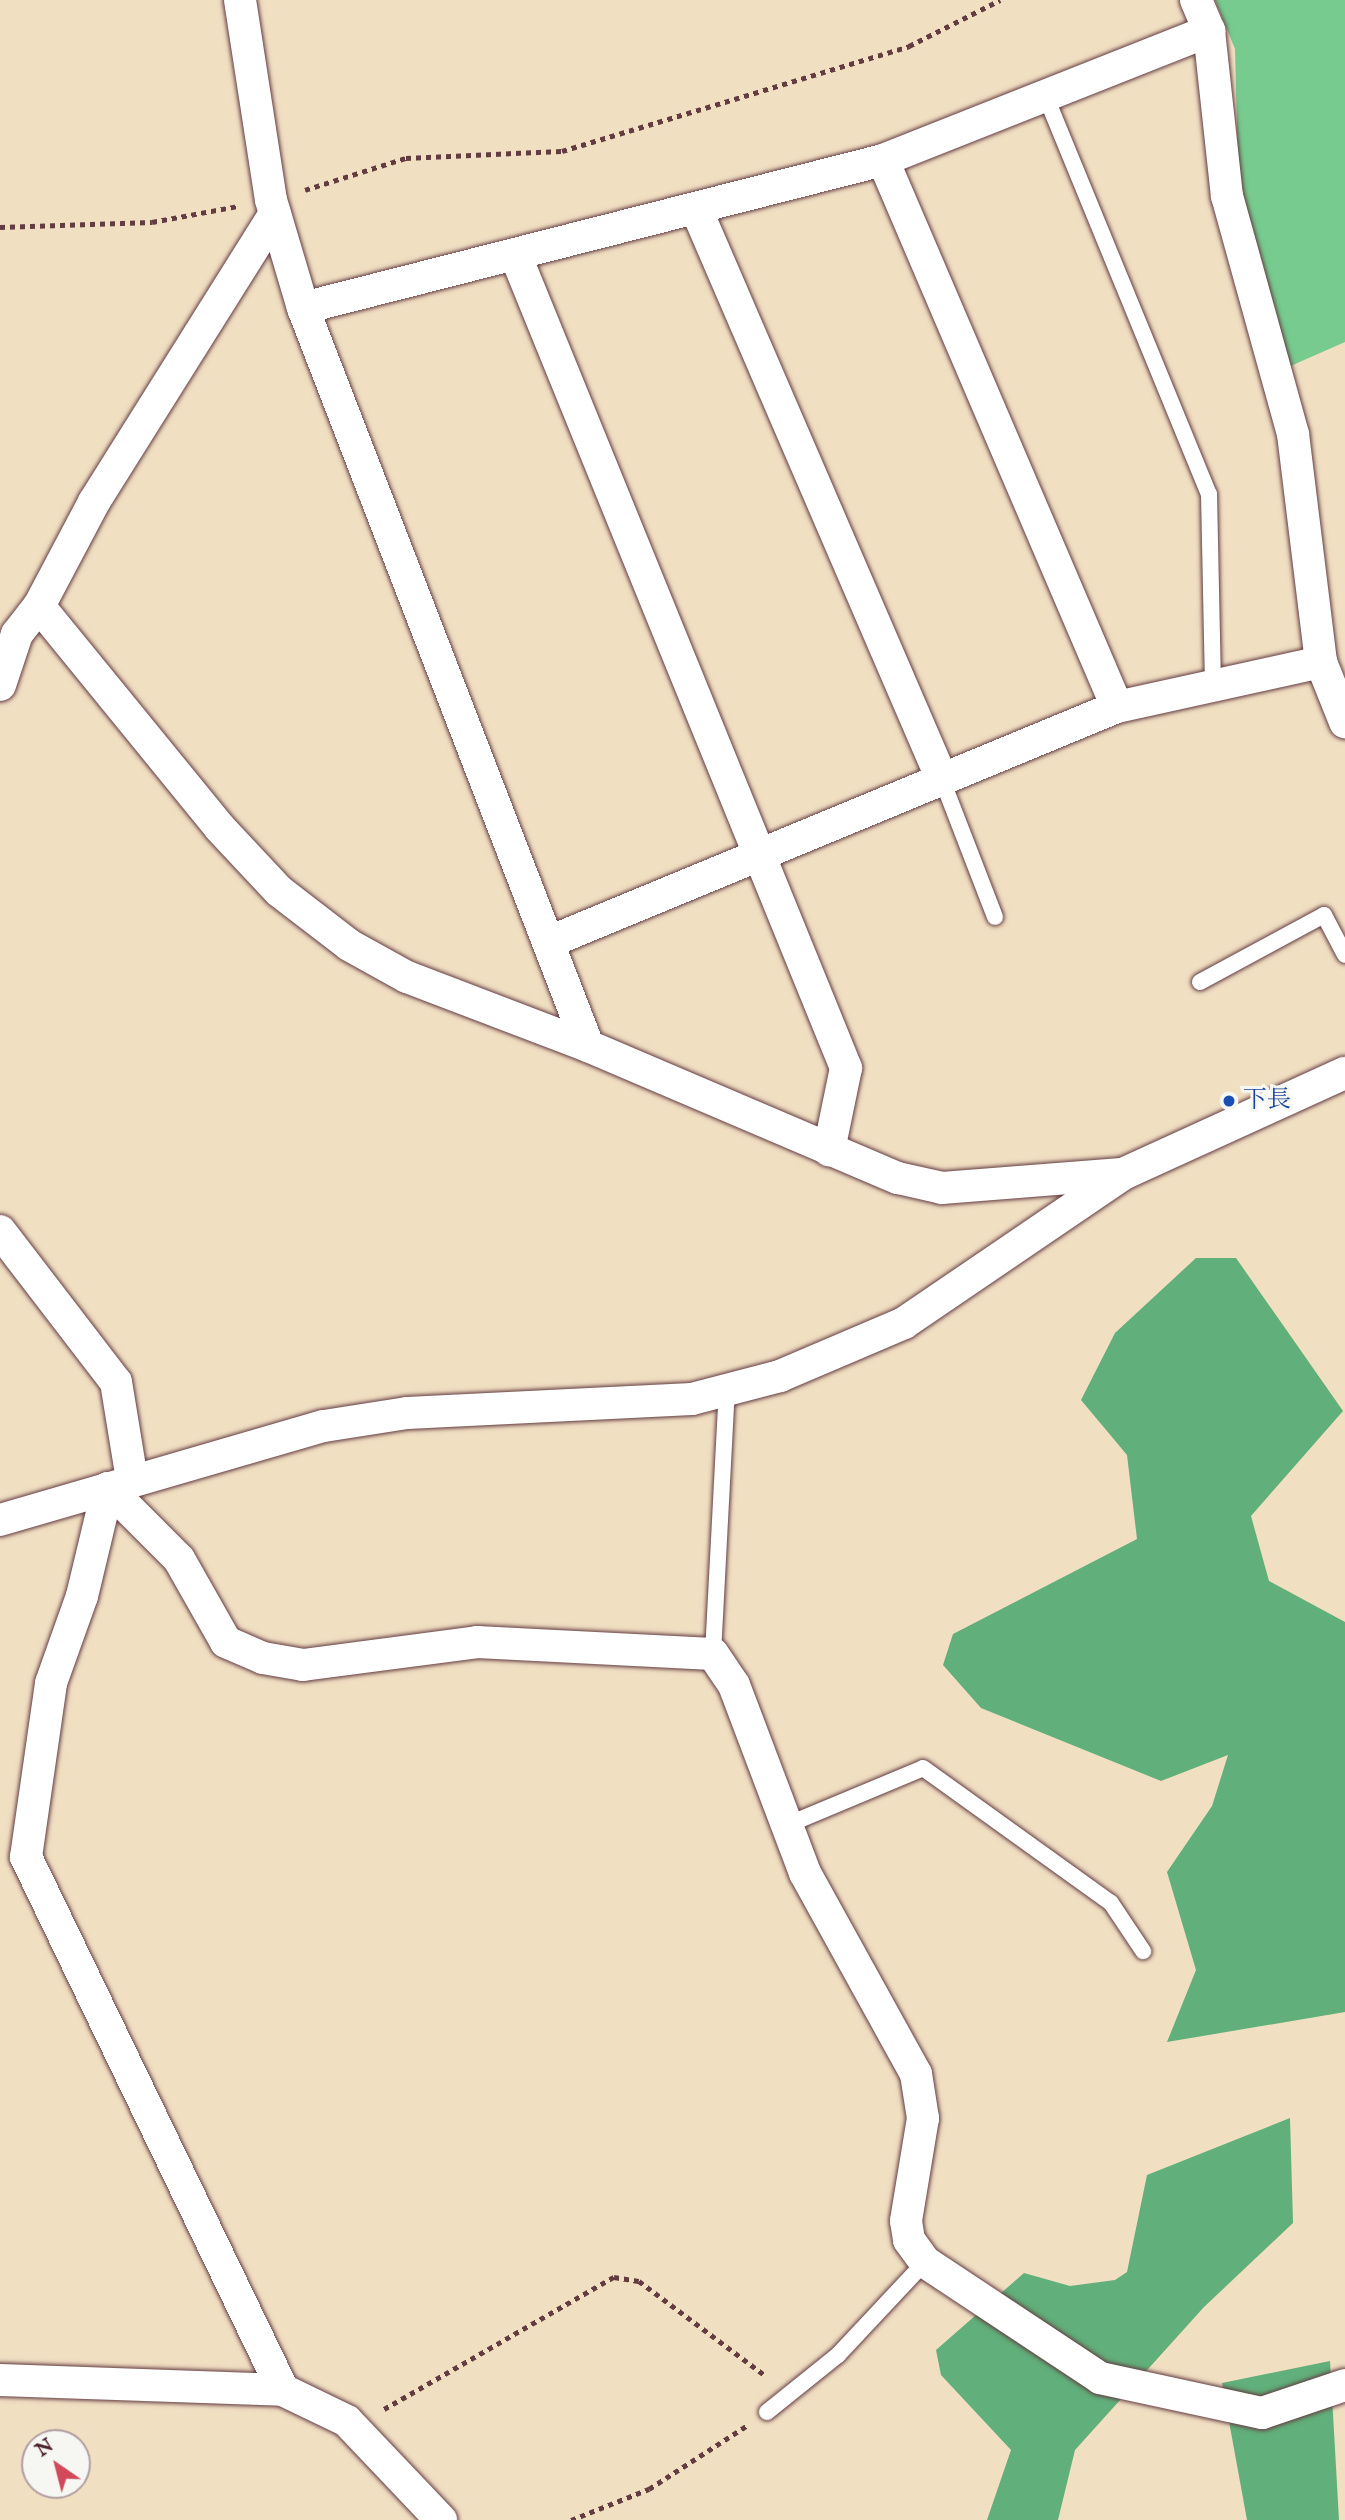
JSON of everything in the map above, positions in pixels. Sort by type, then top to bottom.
[{"type":"street","points":[[240,0],[273,207],[303,308],[588,1046]]},
{"type":"street","points":[[1196,0],[1209,31],[1227,195],[1293,434],[1321,662],[1345,722]]},
{"type":"street","points":[[303,308],[697,211],[883,160],[1209,31]]},
{"type":"street","points":[[883,160],[1117,707]]},
{"type":"street","points":[[0,685],[8,629],[39,606],[94,502],[273,207]]},
{"type":"street","points":[[697,211],[941,778]]},
{"type":"street","points":[[515,254],[846,1068],[829,1150]]},
{"type":"street","points":[[39,606],[220,828],[304,915],[407,977],[588,1046],[898,1178],[942,1188],[1123,1174]]},
{"type":"street","points":[[549,942],[1117,707],[1321,662]]},
{"type":"street","points":[[0,1520],[324,1426],[407,1413],[692,1399],[806,1366],[904,1323],[1123,1174],[1345,1073]]},
{"type":"street","points":[[0,1231],[116,1382],[120,1484],[51,1683],[26,1857],[283,2390]]},
{"type":"street","points":[[120,1484],[179,1559],[226,1642],[263,1658],[303,1665],[477,1643],[713,1654],[734,1685],[805,1873],[916,2074],[923,2118],[906,2221],[909,2240],[925,2262],[1100,2378],[1262,2413],[1345,2385]]},
{"type":"street","points":[[0,2380],[283,2390],[352,2427],[441,2520]]},
{"type":"lane","points":[[1046,97],[1209,494],[1213,685]]},
{"type":"lane","points":[[941,778],[996,918]]},
{"type":"lane","points":[[1200,982],[1324,915],[1345,955]]},
{"type":"lane","points":[[713,1654],[727,1391]]},
{"type":"lane","points":[[787,1825],[923,1768],[1111,1903],[1143,1951]]},
{"type":"lane","points":[[767,2412],[838,2355],[925,2262]]},
{"type":"path","points":[[0,227],[152,222],[273,207],[406,159],[562,151],[909,46],[1000,0]]},
{"type":"path","points":[[352,2427],[614,2277],[639,2281],[790,2394]]},
{"type":"path","points":[[571,2520],[649,2489],[767,2412]]},
{"type":"green space","points":[[1215,0],[1345,0],[1345,342],[1286,368],[1239,206],[1235,49]]},
{"type":"green space","points":[[1196,1258],[1236,1258],[1343,1411],[1251,1516],[1269,1581],[1345,1622],[1345,2012],[1167,2042],[1196,1970],[1167,1872],[1212,1806],[1228,1755],[1161,1781],[981,1708],[943,1665],[953,1634],[1137,1539],[1127,1455],[1081,1400],[1115,1333]]},
{"type":"green space","points":[[1290,2118],[1293,2223],[1204,2307],[1075,2450],[1058,2520],[987,2520],[1011,2450],[941,2375],[936,2350],[1024,2273],[1070,2286],[1115,2280],[1127,2272],[1147,2175]]},
{"type":"green space","points":[[1330,2361],[1339,2520],[1247,2520],[1222,2383]]},
{"type":"place","name":"下長","points":[[1229,1101]]}]
